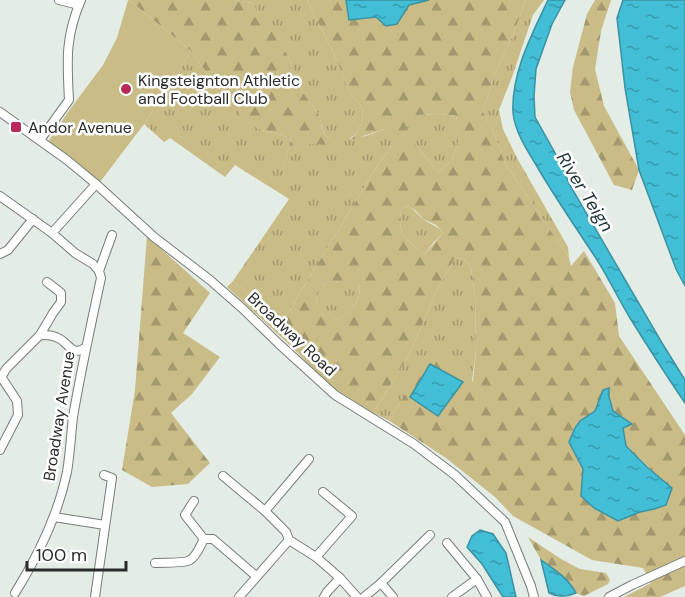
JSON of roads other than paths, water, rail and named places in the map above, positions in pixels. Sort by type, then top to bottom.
[{"type":"street","points":[[40,140],[69,99],[67,50],[69,34],[80,3],[59,0]]},
{"type":"street","name":"Broadway Road","points":[[0,112],[67,160],[154,237],[210,280],[335,395],[414,444],[455,475],[506,522],[534,597]]},
{"type":"street","points":[[52,233],[96,184]]},
{"type":"street","points":[[0,196],[93,264],[99,271]]},
{"type":"street","points":[[0,254],[8,250],[33,219]]},
{"type":"street","name":"Broadway Avenue","points":[[15,593],[34,561],[54,517],[67,472],[85,348],[101,278],[99,271],[112,235]]},
{"type":"street","points":[[0,450],[18,415],[17,401],[1,375],[40,335],[61,302],[61,293],[47,282]]},
{"type":"street","points":[[40,335],[57,337],[72,350],[81,351],[85,348]]},
{"type":"street","points":[[265,511],[309,459]]},
{"type":"street","points":[[95,597],[112,478],[104,476]]},
{"type":"street","points":[[223,476],[265,511],[287,536],[340,578],[357,597]]},
{"type":"street","points":[[316,557],[352,516],[323,492]]},
{"type":"street","points":[[194,501],[185,515],[204,539]]},
{"type":"street","points":[[54,517],[105,525]]},
{"type":"street","points":[[364,597],[430,535]]},
{"type":"street","points":[[239,597],[287,536]]},
{"type":"street","points":[[155,563],[190,560],[204,539]]},
{"type":"street","points":[[204,539],[213,539],[256,576]]},
{"type":"street","points":[[447,543],[477,579],[487,597]]},
{"type":"street","points":[[609,597],[685,561]]},
{"type":"street","points":[[324,597],[340,578]]},
{"type":"street","points":[[452,597],[477,579]]},
{"type":"street","points":[[381,583],[393,597]]},
{"type":"water","points":[[346,0],[429,0],[409,5],[397,24],[386,26],[376,17],[349,20]]},
{"type":"water","name":"River Teign","points":[[548,0],[565,0],[552,24],[536,69],[535,117],[571,187],[685,380],[685,403],[546,182],[516,128],[513,113],[515,83],[524,54]]},
{"type":"water","points":[[623,0],[685,0],[685,286],[676,269],[639,170],[625,88],[617,18]]},
{"type":"water","points":[[430,364],[463,382],[438,416],[410,397]]},
{"type":"water","points":[[609,388],[613,411],[632,424],[623,428],[626,446],[672,488],[666,505],[618,521],[594,508],[581,496],[583,469],[569,442],[580,421],[595,411],[603,390]]},
{"type":"water","points":[[480,530],[493,534],[506,553],[516,597],[503,597],[482,564],[467,547],[472,536]]},
{"type":"water","points":[[541,560],[565,579],[576,593],[562,596],[549,593]]},
{"type":"place","name":"Kingsteignton Athletic and Football Club","points":[[126,89]]},
{"type":"place","name":"Andor Avenue","points":[[16,127]]}]
